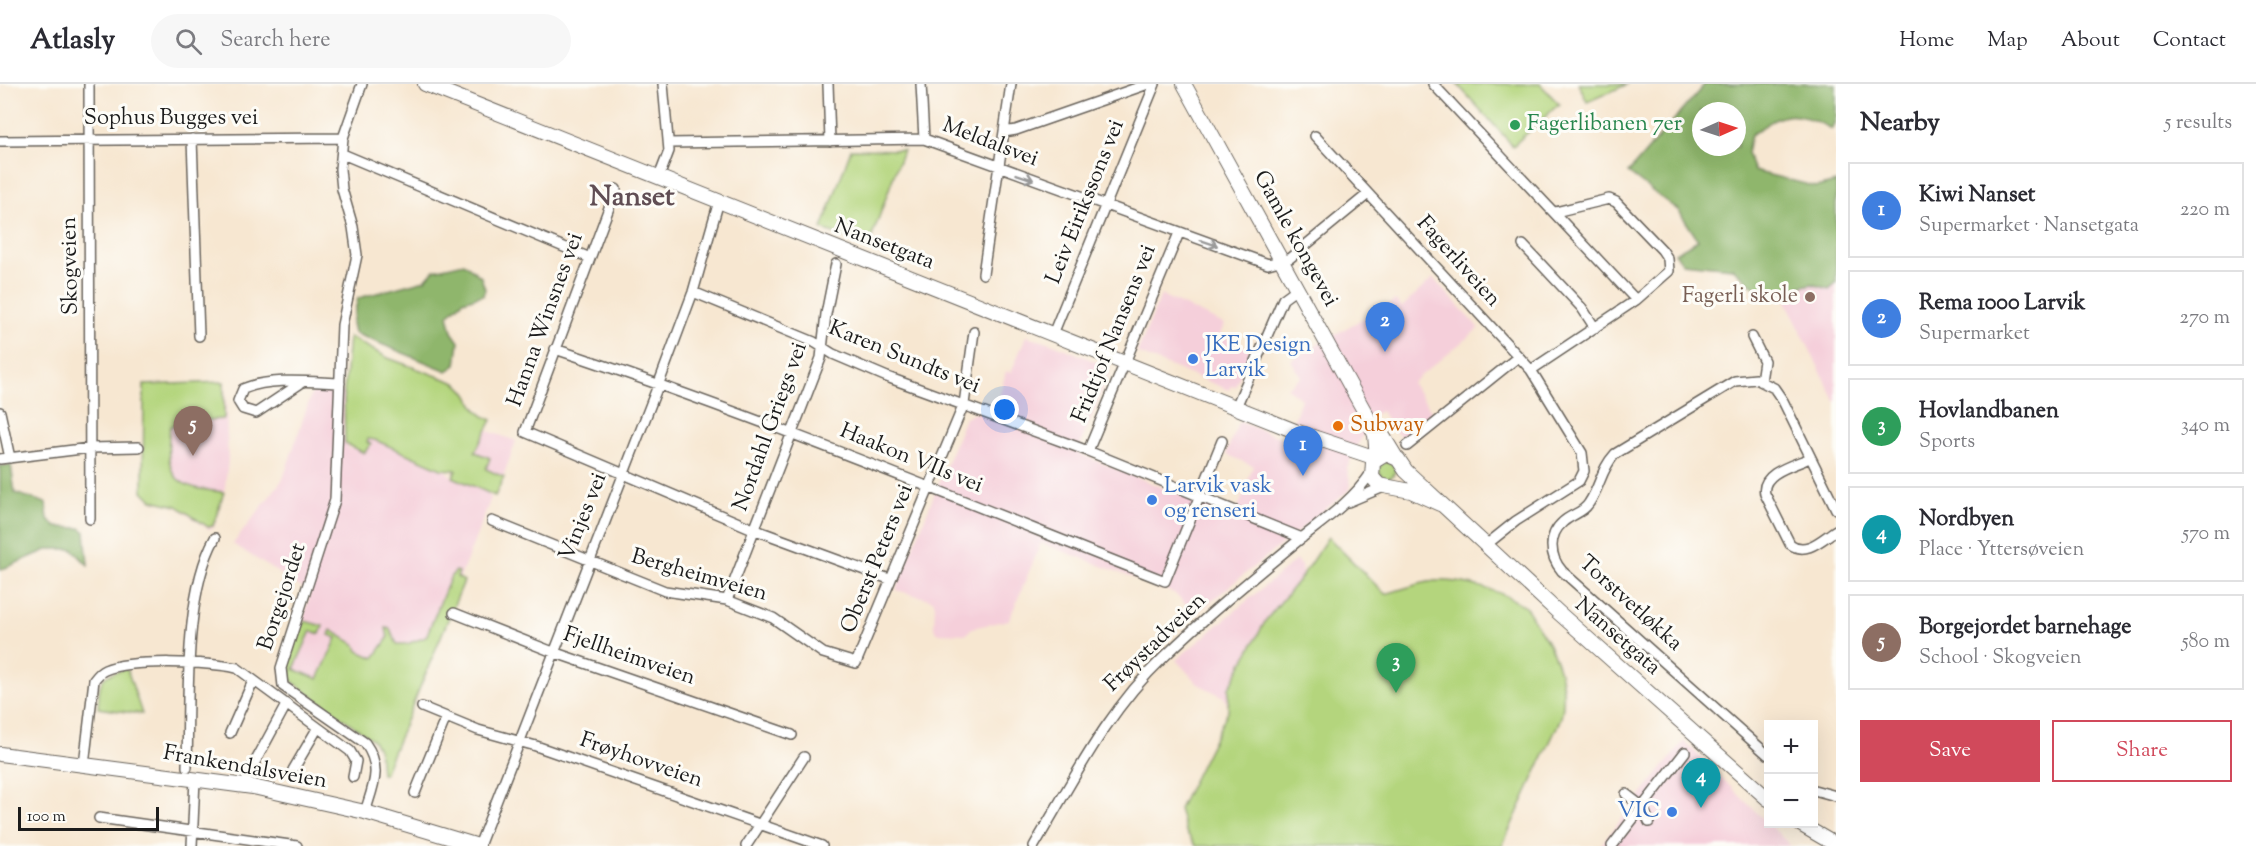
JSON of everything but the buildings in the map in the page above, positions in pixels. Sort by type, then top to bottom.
[{"type":"main road","name":"Nansetgata","points":[[425,84],[1329,444],[1377,457]]},
{"type":"main road","name":"Gamle kongevei","points":[[1184,84],[1284,260],[1367,416],[1375,435],[1377,457]]},
{"type":"main road","name":"Gamle kongevei","points":[[1367,416],[1398,461]]},
{"type":"main road","name":"Nansetgata","points":[[1329,444],[1371,473]]},
{"type":"main road","points":[[1386,454],[1398,461],[1402,477],[1388,486],[1374,481],[1371,473],[1377,457],[1386,454]]},
{"type":"main road","name":"Nansetgata","points":[[1398,461],[1440,504],[1559,613],[1764,795]]},
{"type":"main road","name":"Nansetgata","points":[[1388,486],[1411,491],[1440,504]]},
{"type":"main road","name":"Frankendalsveien","points":[[0,754],[84,765],[191,773],[365,812],[478,846]]},
{"type":"main road","points":[[1799,828],[1815,846]]},
{"type":"main road","points":[[1807,828],[1836,845]]},
{"type":"street","name":"Skogveien","points":[[88,84],[90,519]]},
{"type":"street","name":"Borgejordet","points":[[362,84],[343,138],[342,189],[354,233],[357,255],[342,325],[335,500],[284,657],[281,678],[283,686],[293,695],[365,743],[374,755],[376,769],[365,812]]},
{"type":"street","points":[[659,177],[669,143],[663,84]]},
{"type":"street","points":[[828,84],[830,141]]},
{"type":"street","points":[[921,84],[924,139]]},
{"type":"street","points":[[984,274],[1011,84]]},
{"type":"street","points":[[1004,132],[1016,130],[1148,84]]},
{"type":"street","name":"Leiv Eirikssons vei","points":[[1053,334],[1155,84]]},
{"type":"street","points":[[1432,84],[1636,300]]},
{"type":"street","name":"Fagerliveien","points":[[1315,136],[1530,370],[1582,453],[1584,471],[1579,481],[1516,521],[1486,545]]},
{"type":"street","name":"Sophus Bugges vei","points":[[0,141],[343,138]]},
{"type":"street","points":[[192,139],[200,336]]},
{"type":"street","name":"Meldalsvei","points":[[669,143],[924,139],[1268,264],[1284,260]]},
{"type":"street","points":[[345,155],[590,258]]},
{"type":"street","name":"Hanna Winsnes vei","points":[[616,189],[525,432],[622,475]]},
{"type":"street","points":[[1284,260],[1368,194]]},
{"type":"street","points":[[1530,370],[1636,300],[1669,271],[1668,259],[1616,202],[1609,199],[1555,212]]},
{"type":"street","name":"Vinjes vei","points":[[478,846],[659,383],[693,292],[719,201]]},
{"type":"street","name":"Fridtjof Nansens vei","points":[[1088,451],[1179,233]]},
{"type":"street","points":[[1523,245],[1575,301],[1595,328]]},
{"type":"street","name":"Nordahl Griegs vei","points":[[727,600],[753,529],[793,433],[823,348],[826,314],[836,264]]},
{"type":"street","points":[[1236,407],[1283,299],[1298,288]]},
{"type":"street","name":"Karen Sundts vei","points":[[693,292],[887,377],[1088,451],[1302,538]]},
{"type":"street","name":"Oberst Peters vei","points":[[856,663],[889,579],[964,404],[974,332]]},
{"type":"street","points":[[1752,337],[1764,361],[1761,381],[1774,388],[1782,399],[1836,509]]},
{"type":"street","name":"Haakon VIIs vei","points":[[555,349],[659,383],[793,433],[1165,581],[1200,497]]},
{"type":"street","points":[[1407,446],[1518,357]]},
{"type":"street","name":"Torstvetløkka","points":[[1761,381],[1746,379],[1735,381],[1615,454],[1602,471],[1590,502],[1558,527],[1551,546],[1554,558],[1562,570],[1764,751]]},
{"type":"street","points":[[301,383],[256,413],[243,409],[238,401],[243,389],[254,384],[301,383],[340,383]]},
{"type":"street","points":[[0,412],[5,458],[90,448],[139,447]]},
{"type":"street","points":[[1200,497],[1222,441]]},
{"type":"street","points":[[1810,458],[1769,478],[1764,486],[1765,494],[1790,544],[1795,548],[1805,549],[1836,530]]},
{"type":"street","name":"Frøystadveien","points":[[1034,846],[1114,712],[1131,690],[1163,657],[1346,503],[1371,473]]},
{"type":"street","points":[[622,475],[753,529],[889,579]]},
{"type":"street","name":"Frøystadveien","points":[[1346,503],[1388,486]]},
{"type":"street","name":"Bergheimveien","points":[[492,521],[665,591],[727,600],[773,618],[824,653],[856,663]]},
{"type":"street","points":[[192,846],[191,664],[196,602],[206,554],[215,538]]},
{"type":"street","name":"Fjellheimveien","points":[[454,613],[553,652],[792,735]]},
{"type":"street","points":[[84,765],[94,680],[101,672],[124,665],[214,664],[237,668],[354,756],[356,767],[353,777]]},
{"type":"street","points":[[230,733],[253,681]]},
{"type":"street","points":[[247,777],[286,705]]},
{"type":"street","name":"Frøyhovveien","points":[[422,707],[487,733],[519,741],[822,846]]},
{"type":"street","points":[[415,793],[446,717]]},
{"type":"street","points":[[293,770],[317,729]]},
{"type":"street","points":[[1612,846],[1685,752]]},
{"type":"street","points":[[746,846],[804,757]]},
{"type":"street","points":[[1818,791],[1836,796]]},
{"type":"street","points":[[1626,794],[1643,807],[1649,822]]},
{"type":"street","points":[[99,818],[297,846]]},
{"type":"shaded area","name":"Fagerli skole","points":[[1836,249],[1836,403],[1786,301],[1781,274]]},
{"type":"shaded area","points":[[1433,278],[1479,328],[1412,383],[1434,415],[1403,438],[1394,431],[1381,411],[1362,422],[1364,432],[1347,468],[1351,485],[1348,491],[1195,614],[1174,593],[1041,543],[1009,620],[972,628],[966,634],[937,633],[934,628],[935,605],[933,600],[896,590],[965,418],[998,402],[1006,371],[1011,373],[1026,336],[1051,343],[1111,368],[1077,453],[1235,517],[1253,466],[1226,454],[1238,423],[1287,440],[1301,399],[1287,388],[1301,377],[1291,360],[1395,300],[1402,307]]},
{"type":"shaded area","points":[[1161,295],[1224,324],[1220,335],[1251,350],[1235,387],[1231,386],[1229,390],[1137,353]]},
{"type":"shaded area","points":[[225,383],[228,460],[225,487],[214,528],[208,529],[174,505],[152,501],[143,491],[143,384]]},
{"type":"shaded area","points":[[312,392],[344,392],[343,437],[349,449],[362,448],[366,437],[371,436],[439,465],[452,477],[482,416],[492,420],[488,431],[516,441],[496,496],[486,492],[491,498],[461,575],[446,598],[424,650],[320,681],[293,671],[292,666],[310,593],[233,544],[283,479]]},
{"type":"shaded area","points":[[1296,560],[1301,566],[1302,576],[1267,620],[1236,675],[1229,688],[1229,709],[1224,697],[1198,684],[1176,660]]},
{"type":"shaded area","points":[[1684,741],[1764,820],[1764,828],[1773,828],[1791,846],[1600,846]]},
{"type":"green space","name":"Fagerlibanen 7er","points":[[1457,84],[1540,84],[1559,104],[1513,146]]},
{"type":"green space","points":[[1579,84],[1628,84],[1587,102]]},
{"type":"green space","points":[[1705,84],[1836,84],[1836,117],[1832,129],[1808,118],[1782,117],[1751,135],[1747,153],[1754,171],[1817,187],[1836,182],[1836,283],[1829,289],[1812,284],[1770,294],[1756,288],[1732,268],[1682,263],[1675,253],[1698,240],[1679,211],[1628,173]]},
{"type":"green space","points":[[851,149],[903,150],[869,245],[822,229]]},
{"type":"green space","points":[[464,263],[481,277],[485,289],[483,295],[463,301],[448,315],[452,332],[459,342],[456,365],[447,371],[354,333],[352,323],[358,298],[425,280],[434,270]]},
{"type":"green space","points":[[349,337],[388,358],[462,387],[475,408],[492,420],[475,452],[490,458],[486,469],[504,477],[495,496],[453,477],[456,470],[441,469],[375,440],[368,439],[367,442],[371,444],[364,453],[345,443],[344,392]]},
{"type":"green space","points":[[224,382],[224,419],[178,422],[170,427],[169,459],[176,478],[194,487],[224,492],[213,526],[208,527],[177,506],[152,500],[143,491],[144,385]]},
{"type":"green space","points":[[1384,462],[1390,462],[1395,470],[1393,476],[1384,478],[1379,473],[1379,467]]},
{"type":"green space","points":[[11,465],[15,493],[46,503],[48,519],[56,527],[80,528],[85,532],[88,565],[72,549],[49,549],[0,570],[0,466]]},
{"type":"green space","points":[[1328,537],[1385,594],[1434,581],[1445,581],[1482,587],[1507,596],[1526,608],[1549,646],[1562,681],[1561,718],[1502,846],[1196,846],[1186,832],[1179,809],[1228,711],[1229,688],[1266,620],[1302,576]]},
{"type":"green space","points":[[456,571],[459,572],[457,577],[464,581],[384,774],[381,774],[379,751],[373,740],[289,679],[287,665],[291,649],[305,621],[323,626],[320,634],[311,631],[294,669],[318,679],[337,638],[329,635],[331,630],[356,645],[358,651],[374,658],[388,638],[386,628],[390,629],[397,644],[407,644],[426,637],[451,576]]},
{"type":"green space","points":[[127,669],[142,714],[98,708],[102,681],[111,674]]},
{"type":"place","name":"Fagerlibanen 7er","points":[[1515,125]]},
{"type":"place","name":"Fagerli skole","points":[[1810,297]]},
{"type":"place","name":"Rema 1000 Larvik","points":[[1385,352]]},
{"type":"place","name":"JKE Design Larvik","points":[[1193,359]]},
{"type":"place","name":"Subway","points":[[1338,426]]},
{"type":"place","name":"Borgejordet barnehage","points":[[193,456]]},
{"type":"place","name":"Kiwi Nanset","points":[[1303,476]]},
{"type":"place","name":"Larvik vask og renseri","points":[[1152,500]]},
{"type":"place","name":"Hovlandbanen","points":[[1396,693]]},
{"type":"place","name":"Nordbyen","points":[[1701,808]]},
{"type":"place","name":"VIC","points":[[1672,812]]},
{"type":"district","name":"Nanset","points":[[632,198]]}]
